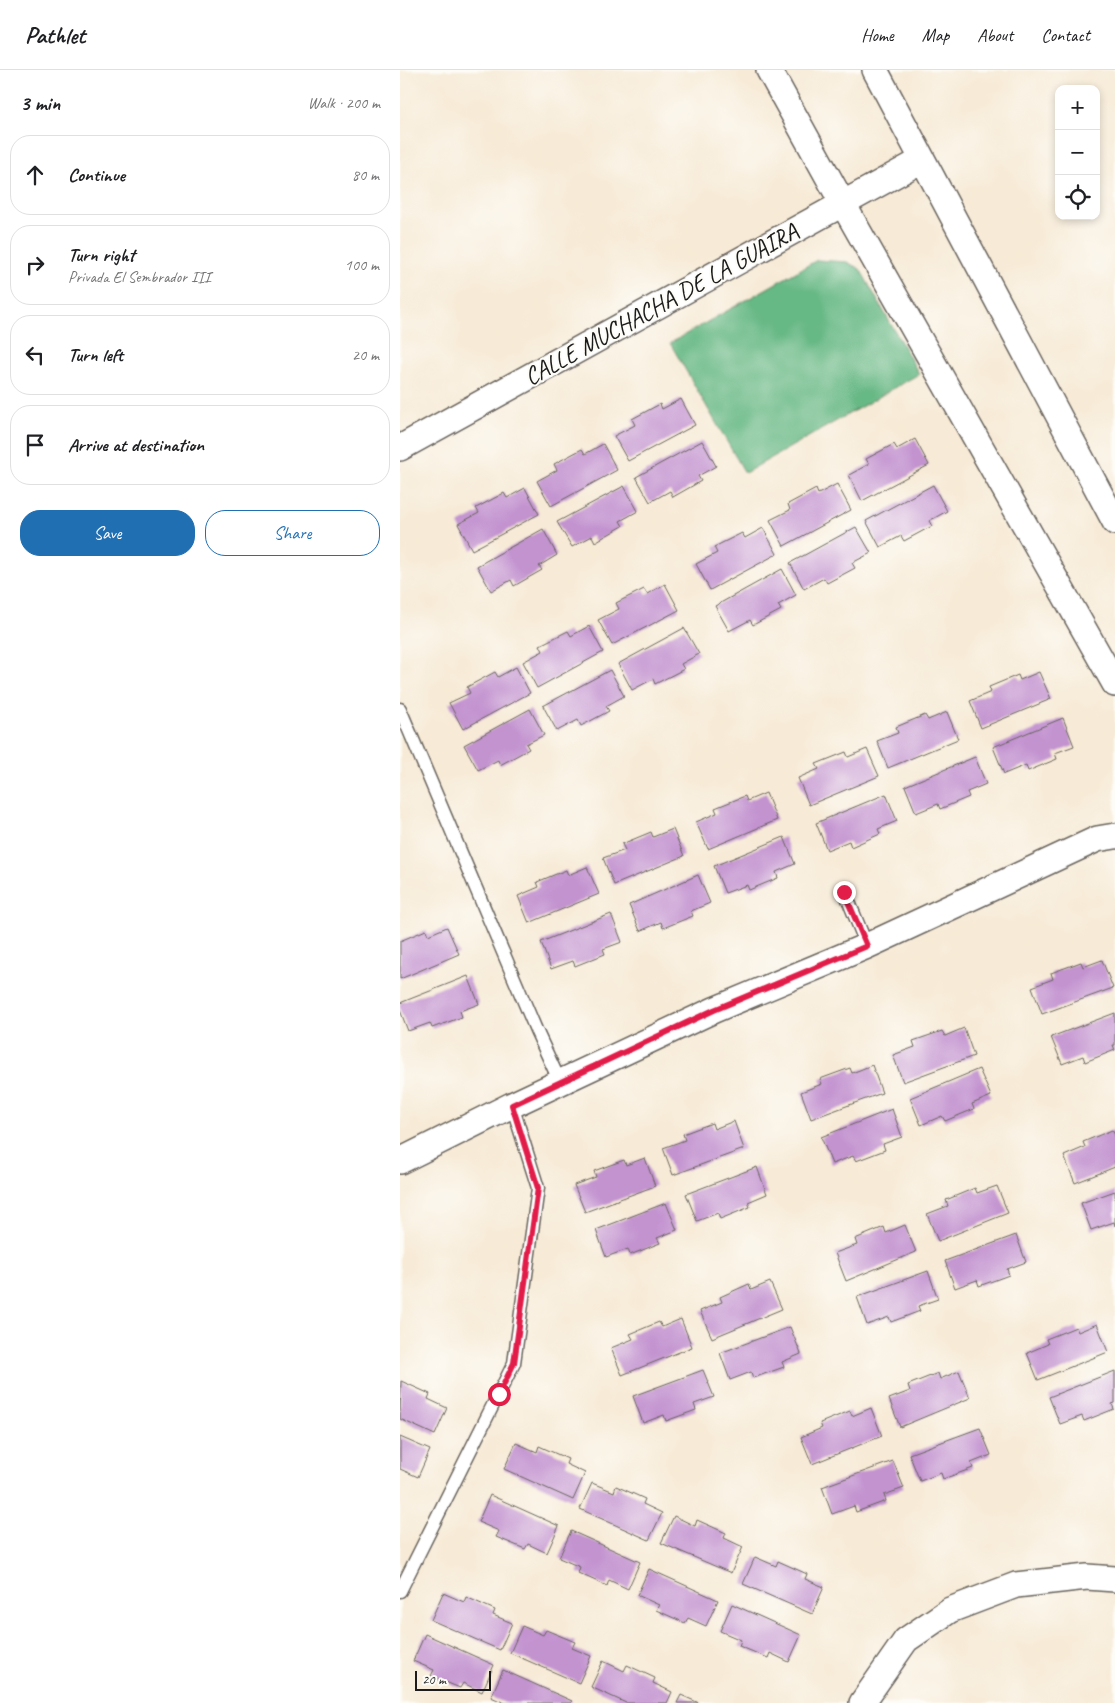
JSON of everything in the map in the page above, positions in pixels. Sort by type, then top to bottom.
[{"type":"street","points":[[769,70],[1115,684]]},
{"type":"street","points":[[874,70],[1115,522]]},
{"type":"street","name":"CALLE MUCHACHA DE LA GUAIRA","points":[[400,448],[922,160]]},
{"type":"street","points":[[400,1162],[512,1105],[714,1010],[867,946],[1106,838],[1115,822]]},
{"type":"street","points":[[862,1703],[906,1640],[950,1610],[1016,1585],[1087,1577],[1115,1579]]},
{"type":"lane","points":[[400,710],[532,1021],[560,1082]]},
{"type":"lane","points":[[844,892],[867,946]]},
{"type":"lane","points":[[400,1591],[514,1363],[538,1188],[512,1105]]},
{"type":"green space","points":[[817,260],[847,262],[860,269],[919,374],[745,473],[670,343]]},
{"type":"building","points":[[681,399],[695,425],[628,461],[614,436],[635,425],[632,419],[660,404],[662,409]]},
{"type":"building","points":[[915,439],[929,465],[862,501],[849,475],[869,464],[866,459],[894,444],[897,449]]},
{"type":"building","points":[[702,441],[716,466],[698,476],[701,481],[673,497],[670,491],[650,502],[636,477]]},
{"type":"building","points":[[603,444],[617,470],[551,506],[537,481],[557,470],[554,464],[582,449],[585,454]]},
{"type":"building","points":[[837,484],[851,510],[784,546],[770,520],[790,510],[788,504],[816,489],[818,494]]},
{"type":"building","points":[[933,485],[947,511],[929,521],[932,526],[904,541],[901,536],[880,547],[866,521]]},
{"type":"building","points":[[624,486],[638,511],[620,521],[623,526],[595,542],[592,536],[572,547],[557,522]]},
{"type":"building","points":[[525,488],[539,514],[472,550],[458,524],[479,513],[476,508],[504,493],[507,498]]},
{"type":"building","points":[[856,527],[871,553],[852,563],[855,568],[827,583],[824,578],[804,589],[790,563]]},
{"type":"building","points":[[763,528],[777,554],[710,590],[696,564],[717,553],[714,547],[742,533],[745,538]]},
{"type":"building","points":[[543,529],[557,555],[539,566],[542,570],[514,586],[511,580],[491,591],[477,566]]},
{"type":"building","points":[[782,569],[796,595],[778,605],[781,610],[753,625],[750,620],[729,631],[715,606]]},
{"type":"building","points":[[665,584],[679,610],[612,645],[598,620],[619,609],[616,603],[644,589],[647,594]]},
{"type":"building","points":[[589,626],[603,652],[537,688],[523,662],[543,651],[540,645],[568,631],[571,636]]},
{"type":"building","points":[[684,628],[699,654],[681,664],[684,669],[655,684],[653,679],[632,690],[618,664]]},
{"type":"building","points":[[516,667],[530,693],[463,729],[449,703],[470,693],[467,687],[495,672],[498,677]]},
{"type":"building","points":[[610,670],[624,696],[606,706],[609,711],[581,726],[578,720],[557,731],[543,706]]},
{"type":"building","points":[[1039,672],[1051,699],[981,728],[970,701],[991,692],[989,687],[1018,675],[1020,680]]},
{"type":"building","points":[[530,709],[544,735],[526,744],[529,749],[500,765],[498,760],[478,770],[464,745]]},
{"type":"building","points":[[947,712],[958,739],[888,768],[877,741],[898,733],[896,727],[925,715],[928,720]]},
{"type":"building","points":[[1063,718],[1074,746],[1055,753],[1057,759],[1028,771],[1026,765],[1004,774],[993,747]]},
{"type":"building","points":[[867,749],[879,776],[809,805],[798,778],[819,769],[816,764],[846,752],[848,757]]},
{"type":"building","points":[[975,757],[986,784],[967,792],[969,797],[940,809],[938,804],[916,813],[905,786]]},
{"type":"building","points":[[766,793],[777,820],[708,849],[696,822],[717,813],[715,808],[745,796],[747,801]]},
{"type":"building","points":[[886,794],[897,821],[878,829],[880,834],[851,847],[849,841],[827,850],[816,823]]},
{"type":"building","points":[[673,829],[684,856],[614,885],[603,858],[625,850],[622,844],[651,832],[653,837]]},
{"type":"building","points":[[784,837],[795,864],[776,872],[778,878],[749,890],[747,885],[725,893],[714,866]]},
{"type":"building","points":[[587,867],[599,894],[529,923],[518,896],[539,887],[537,882],[566,870],[568,875]]},
{"type":"building","points":[[698,875],[710,903],[691,911],[693,916],[663,928],[661,922],[640,931],[629,905]]},
{"type":"building","points":[[611,914],[622,942],[603,949],[605,954],[575,966],[573,961],[551,969],[541,942]]},
{"type":"building","points":[[447,927],[459,954],[400,979],[400,941],[426,930],[428,935]]},
{"type":"building","points":[[1102,960],[1113,988],[1042,1014],[1032,987],[1053,979],[1051,973],[1081,962],[1083,967]]},
{"type":"building","points":[[468,976],[479,1004],[460,1011],[462,1017],[432,1028],[430,1023],[408,1031],[400,1010],[400,1003]]},
{"type":"building","points":[[1115,1013],[1115,1045],[1113,1045],[1115,1050],[1085,1062],[1083,1056],[1062,1064],[1051,1037]]},
{"type":"building","points":[[964,1028],[974,1056],[903,1082],[893,1055],[915,1047],[913,1041],[942,1031],[945,1036]]},
{"type":"building","points":[[872,1065],[882,1093],[811,1119],[801,1092],[822,1084],[820,1079],[850,1068],[852,1073]]},
{"type":"building","points":[[979,1069],[991,1096],[972,1104],[974,1109],[945,1121],[942,1116],[921,1125],[910,1098]]},
{"type":"building","points":[[892,1109],[902,1137],[883,1144],[885,1150],[856,1161],[853,1156],[832,1164],[821,1137]]},
{"type":"building","points":[[734,1121],[744,1149],[673,1175],[663,1148],[685,1140],[683,1134],[712,1123],[714,1129]]},
{"type":"building","points":[[1112,1130],[1115,1135],[1115,1167],[1075,1183],[1064,1156],[1085,1147],[1083,1142]]},
{"type":"building","points":[[645,1158],[655,1186],[585,1212],[574,1185],[596,1177],[594,1171],[624,1160],[626,1165]]},
{"type":"building","points":[[757,1167],[767,1194],[748,1202],[750,1207],[720,1219],[718,1213],[697,1221],[686,1194]]},
{"type":"building","points":[[997,1186],[1008,1213],[938,1241],[927,1214],[948,1206],[946,1200],[975,1188],[977,1193]]},
{"type":"building","points":[[1115,1191],[1115,1226],[1114,1222],[1091,1230],[1081,1203]]},
{"type":"building","points":[[666,1203],[677,1230],[657,1238],[660,1243],[630,1255],[628,1249],[606,1257],[596,1230]]},
{"type":"building","points":[[905,1225],[916,1252],[846,1281],[835,1253],[857,1245],[855,1239],[884,1227],[886,1233]]},
{"type":"building","points":[[1016,1235],[1026,1262],[1007,1269],[1009,1275],[979,1286],[977,1280],[955,1288],[945,1261]]},
{"type":"building","points":[[928,1271],[938,1299],[918,1306],[920,1311],[891,1322],[889,1317],[867,1325],[857,1297]]},
{"type":"building","points":[[770,1282],[782,1309],[712,1338],[700,1311],[722,1302],[720,1297],[749,1284],[751,1290]]},
{"type":"building","points":[[681,1319],[692,1347],[622,1375],[611,1348],[633,1339],[630,1334],[659,1322],[662,1327]]},
{"type":"building","points":[[1097,1324],[1108,1352],[1038,1380],[1027,1353],[1048,1344],[1046,1339],[1076,1327],[1078,1332]]},
{"type":"building","points":[[790,1327],[801,1354],[782,1362],[784,1367],[753,1378],[751,1372],[730,1380],[720,1353]]},
{"type":"building","points":[[703,1370],[714,1397],[694,1404],[696,1410],[666,1421],[664,1415],[643,1423],[633,1396]]},
{"type":"building","points":[[959,1371],[970,1398],[900,1427],[889,1399],[910,1391],[908,1385],[938,1373],[940,1379]]},
{"type":"building","points":[[1115,1371],[1115,1403],[1112,1404],[1114,1409],[1084,1421],[1082,1416],[1060,1424],[1049,1397]]},
{"type":"building","points":[[401,1381],[430,1394],[428,1399],[447,1408],[435,1435],[400,1419]]},
{"type":"building","points":[[871,1408],[882,1436],[812,1464],[801,1437],[822,1428],[820,1423],[850,1411],[852,1416]]},
{"type":"building","points":[[980,1428],[991,1455],[971,1463],[973,1468],[943,1479],[941,1473],[920,1481],[909,1454]]},
{"type":"building","points":[[400,1437],[430,1450],[418,1477],[400,1469]]},
{"type":"building","points":[[516,1443],[537,1452],[539,1446],[568,1459],[566,1464],[585,1473],[573,1500],[504,1469]]},
{"type":"building","points":[[893,1461],[904,1488],[884,1495],[886,1501],[856,1512],[854,1506],[832,1514],[822,1487]]},
{"type":"building","points":[[592,1483],[614,1492],[616,1486],[645,1499],[643,1504],[662,1513],[649,1540],[580,1509]]},
{"type":"building","points":[[490,1495],[559,1526],[547,1553],[528,1544],[525,1549],[496,1537],[499,1531],[478,1522]]},
{"type":"building","points":[[674,1516],[695,1526],[697,1520],[726,1533],[724,1538],[743,1547],[731,1573],[661,1543]]},
{"type":"building","points":[[571,1531],[640,1562],[628,1589],[609,1580],[607,1586],[578,1573],[580,1567],[559,1558]]},
{"type":"building","points":[[755,1557],[776,1566],[778,1561],[807,1574],[805,1579],[824,1587],[812,1614],[743,1584]]},
{"type":"building","points":[[649,1569],[718,1600],[706,1626],[688,1618],[685,1623],[656,1610],[659,1605],[637,1595]]},
{"type":"building","points":[[443,1593],[464,1602],[466,1597],[495,1610],[493,1615],[512,1623],[500,1650],[431,1620]]},
{"type":"building","points":[[732,1604],[801,1635],[789,1662],[770,1653],[768,1658],[739,1646],[741,1640],[720,1631]]},
{"type":"building","points":[[522,1626],[543,1635],[546,1630],[575,1642],[572,1648],[591,1656],[579,1683],[510,1653]]},
{"type":"building","points":[[425,1634],[494,1665],[482,1692],[463,1683],[460,1688],[431,1676],[434,1670],[413,1661]]},
{"type":"building","points":[[603,1661],[624,1671],[627,1665],[655,1678],[653,1683],[672,1692],[667,1703],[626,1703],[591,1687]]},
{"type":"building","points":[[503,1670],[572,1701],[571,1703],[505,1703],[491,1697]]},
{"type":"building","points":[[681,1695],[699,1703],[677,1703]]},
{"type":"route","points":[[499,1394],[514,1363],[538,1188],[512,1105],[714,1010],[867,946],[844,892]]}]
